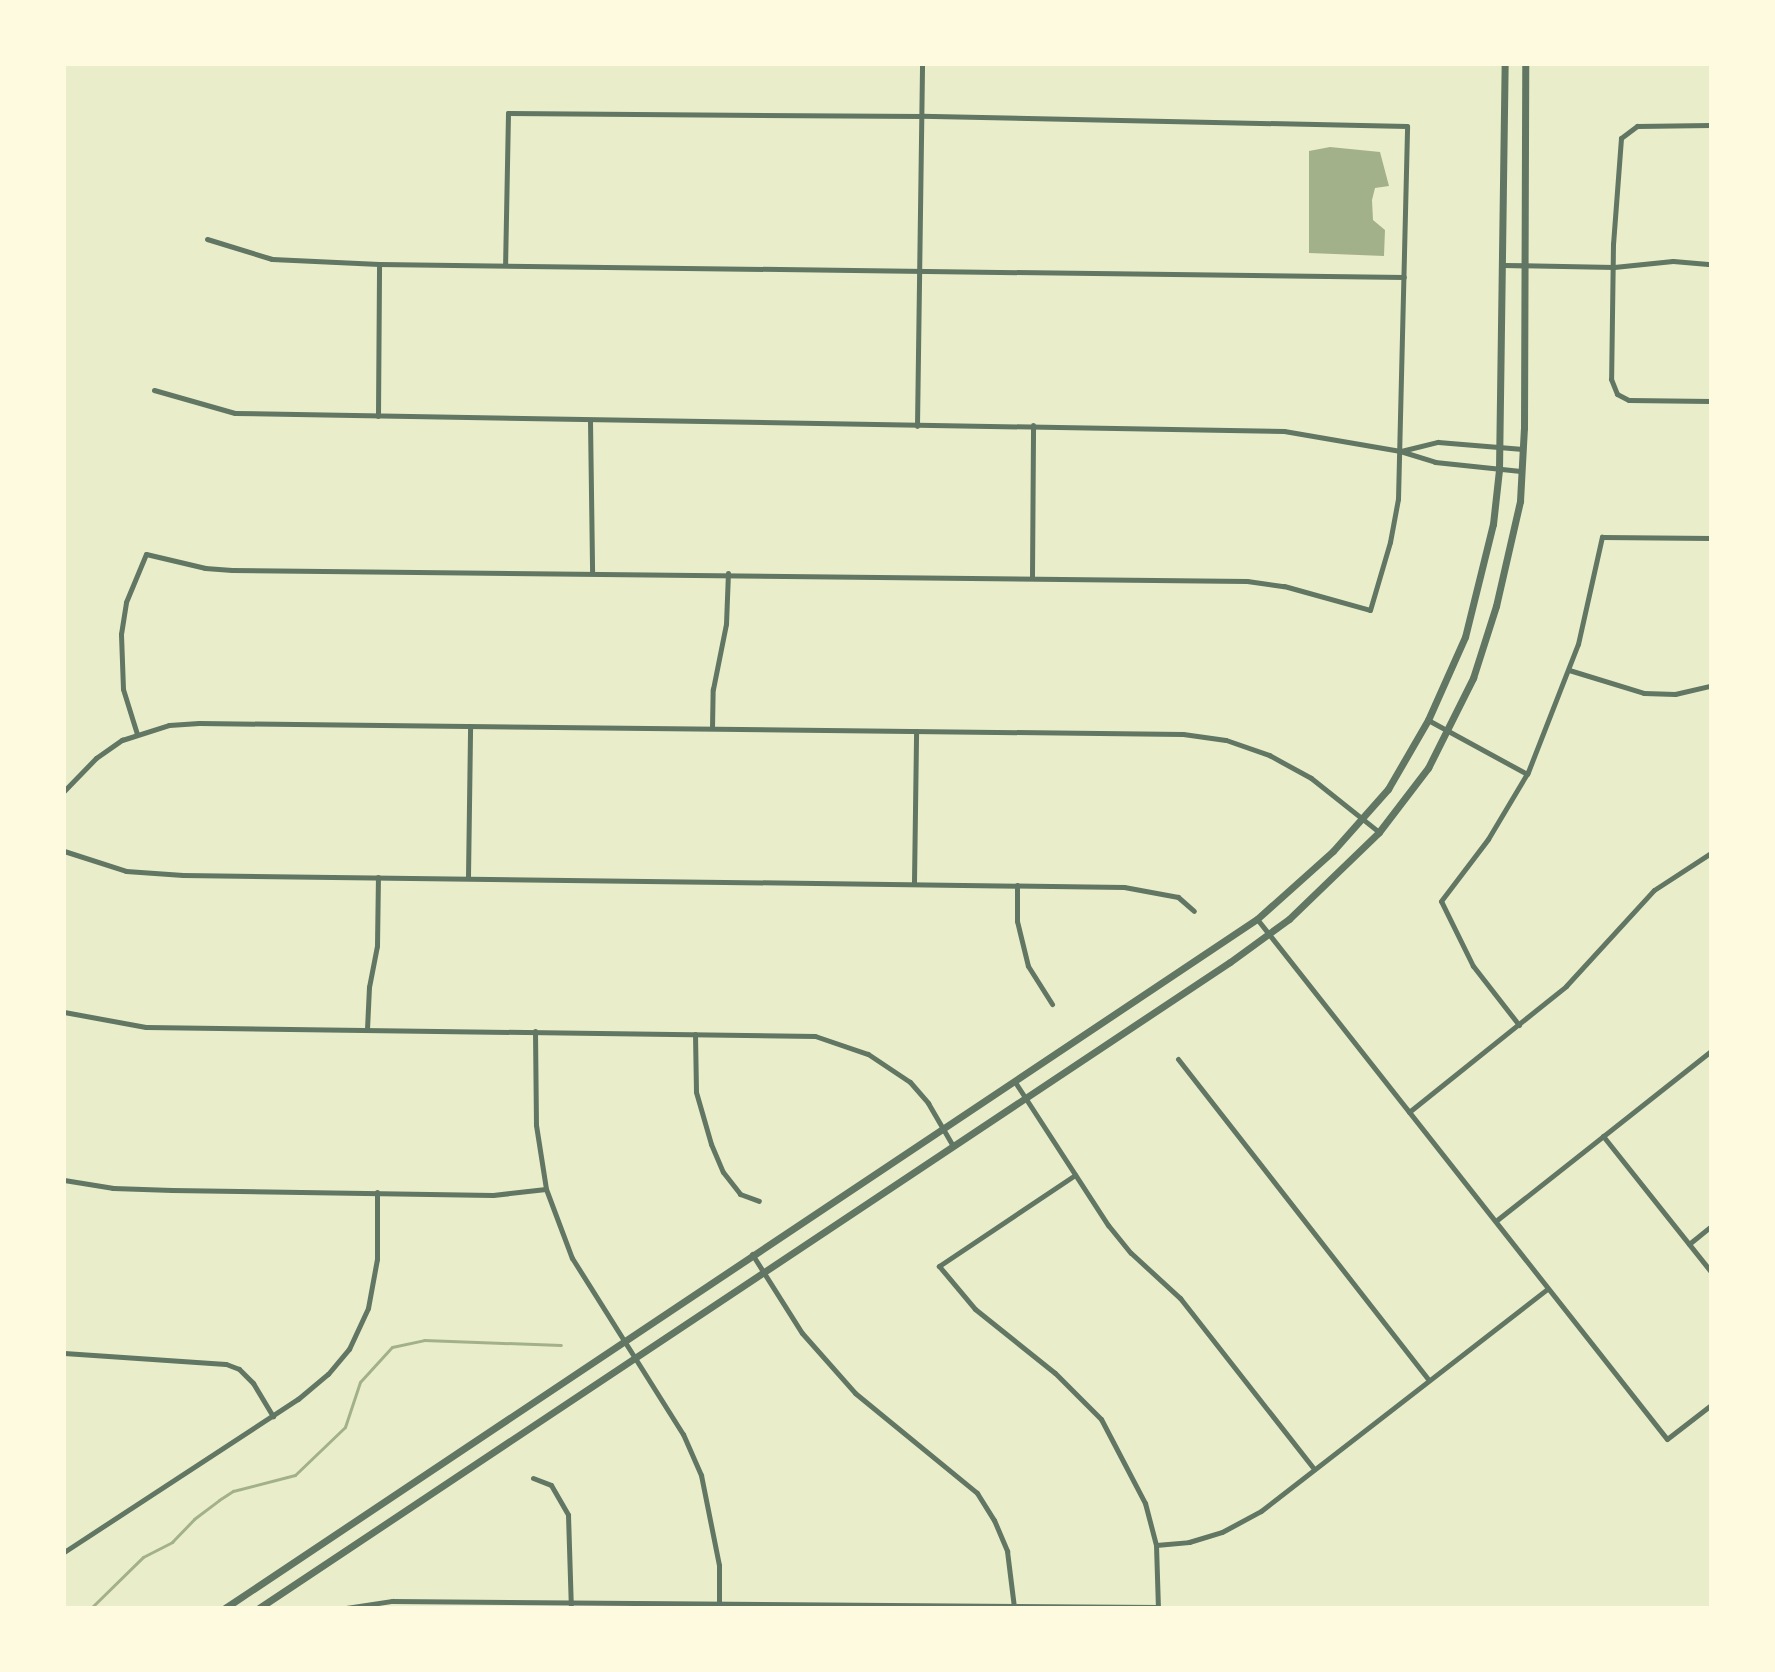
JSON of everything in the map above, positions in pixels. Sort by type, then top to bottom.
[{"type":"street","points":[[917,426],[922,64]]},
{"type":"street","points":[[225,1608],[1257,919],[1294,889],[1388,789],[1428,720],[1465,637],[1493,524],[1500,447],[1505,64]]},
{"type":"street","points":[[259,1608],[1269,933],[1379,832],[1428,768],[1473,678],[1496,606],[1520,501],[1523,449],[1525,64]]},
{"type":"street","points":[[137,734],[123,689],[121,634],[126,602],[146,554],[205,568],[232,570],[1247,581],[1284,586],[1370,610],[1390,542],[1400,451],[1407,126],[921,116],[508,113],[505,264]]},
{"type":"street","points":[[1711,125],[1637,126],[1624,132],[1619,145],[1611,379],[1619,396],[1632,401],[1711,401]]},
{"type":"street","points":[[207,239],[272,259],[379,264],[1404,277]]},
{"type":"street","points":[[1504,265],[1613,267],[1673,261],[1711,264]]},
{"type":"street","points":[[378,416],[379,264]]},
{"type":"street","points":[[154,390],[235,413],[1284,431],[1400,451],[1435,462],[1521,471]]},
{"type":"street","points":[[590,421],[592,572]]},
{"type":"street","points":[[1032,577],[1033,425]]},
{"type":"street","points":[[1400,451],[1438,442],[1523,449]]},
{"type":"street","points":[[1519,1025],[1473,966],[1441,901],[1493,831],[1527,774],[1569,670],[1590,600],[1602,537],[1711,538]]},
{"type":"street","points":[[712,728],[713,689],[726,624],[728,573]]},
{"type":"street","points":[[1569,670],[1644,693],[1675,694],[1711,686]]},
{"type":"street","points":[[1428,720],[1527,774]]},
{"type":"street","points":[[64,791],[96,758],[137,734],[169,725],[199,723],[1183,734],[1226,740],[1269,755],[1311,778],[1379,832]]},
{"type":"street","points":[[468,877],[470,725]]},
{"type":"street","points":[[914,882],[916,731]]},
{"type":"street","points":[[64,851],[126,871],[378,877],[914,882],[1149,889],[1178,897],[1194,911]]},
{"type":"street","points":[[1409,1112],[1582,971],[1647,896],[1679,871],[1711,853]]},
{"type":"street","points":[[367,1029],[369,987],[377,946],[378,877]]},
{"type":"street","points":[[1017,885],[1017,921],[1028,966],[1052,1004]]},
{"type":"street","points":[[1257,919],[1667,1439],[1711,1405]]},
{"type":"street","points":[[64,1012],[146,1027],[815,1036],[840,1042],[880,1060],[910,1082],[945,1128],[953,1146]]},
{"type":"street","points":[[535,1031],[536,1125],[546,1189],[572,1258],[683,1434],[701,1475],[719,1565],[719,1603]]},
{"type":"street","points":[[695,1034],[696,1092],[711,1144],[723,1172],[740,1194],[759,1201]]},
{"type":"street","points":[[1497,1220],[1711,1051]]},
{"type":"street","points":[[1178,1059],[1429,1380]]},
{"type":"street","points":[[1015,1082],[1108,1225],[1131,1253],[1180,1298],[1314,1469]]},
{"type":"street","points":[[1603,1136],[1711,1272]]},
{"type":"street","points":[[346,1608],[392,1601],[571,1605],[719,1603],[1158,1607],[1156,1545],[1145,1503],[1133,1474],[1101,1419],[1055,1373],[975,1309],[939,1266],[1075,1175]]},
{"type":"street","points":[[64,1180],[128,1189],[493,1195],[546,1189]]},
{"type":"street","points":[[64,1552],[273,1416],[328,1374],[349,1349],[368,1308],[377,1259],[377,1192]]},
{"type":"street","points":[[1689,1244],[1711,1226]]},
{"type":"street","points":[[752,1254],[802,1333],[855,1393],[977,1493],[994,1520],[1007,1551],[1014,1607]]},
{"type":"street","points":[[1156,1545],[1189,1542],[1222,1532],[1261,1511],[1547,1289]]},
{"type":"street","points":[[64,1353],[226,1364],[239,1369],[253,1383],[273,1416]]},
{"type":"street","points":[[533,1478],[551,1485],[568,1515],[571,1605]]},
{"type":"shaded area","points":[[1330,147],[1380,152],[1389,186],[1375,188],[1372,200],[1373,220],[1385,230],[1384,256],[1309,253],[1309,151]]},
{"type":"waterway","points":[[91,1608],[143,1557],[172,1542],[194,1519],[219,1500],[233,1491],[295,1475],[345,1427],[360,1382],[392,1347],[424,1340],[561,1345]]}]
